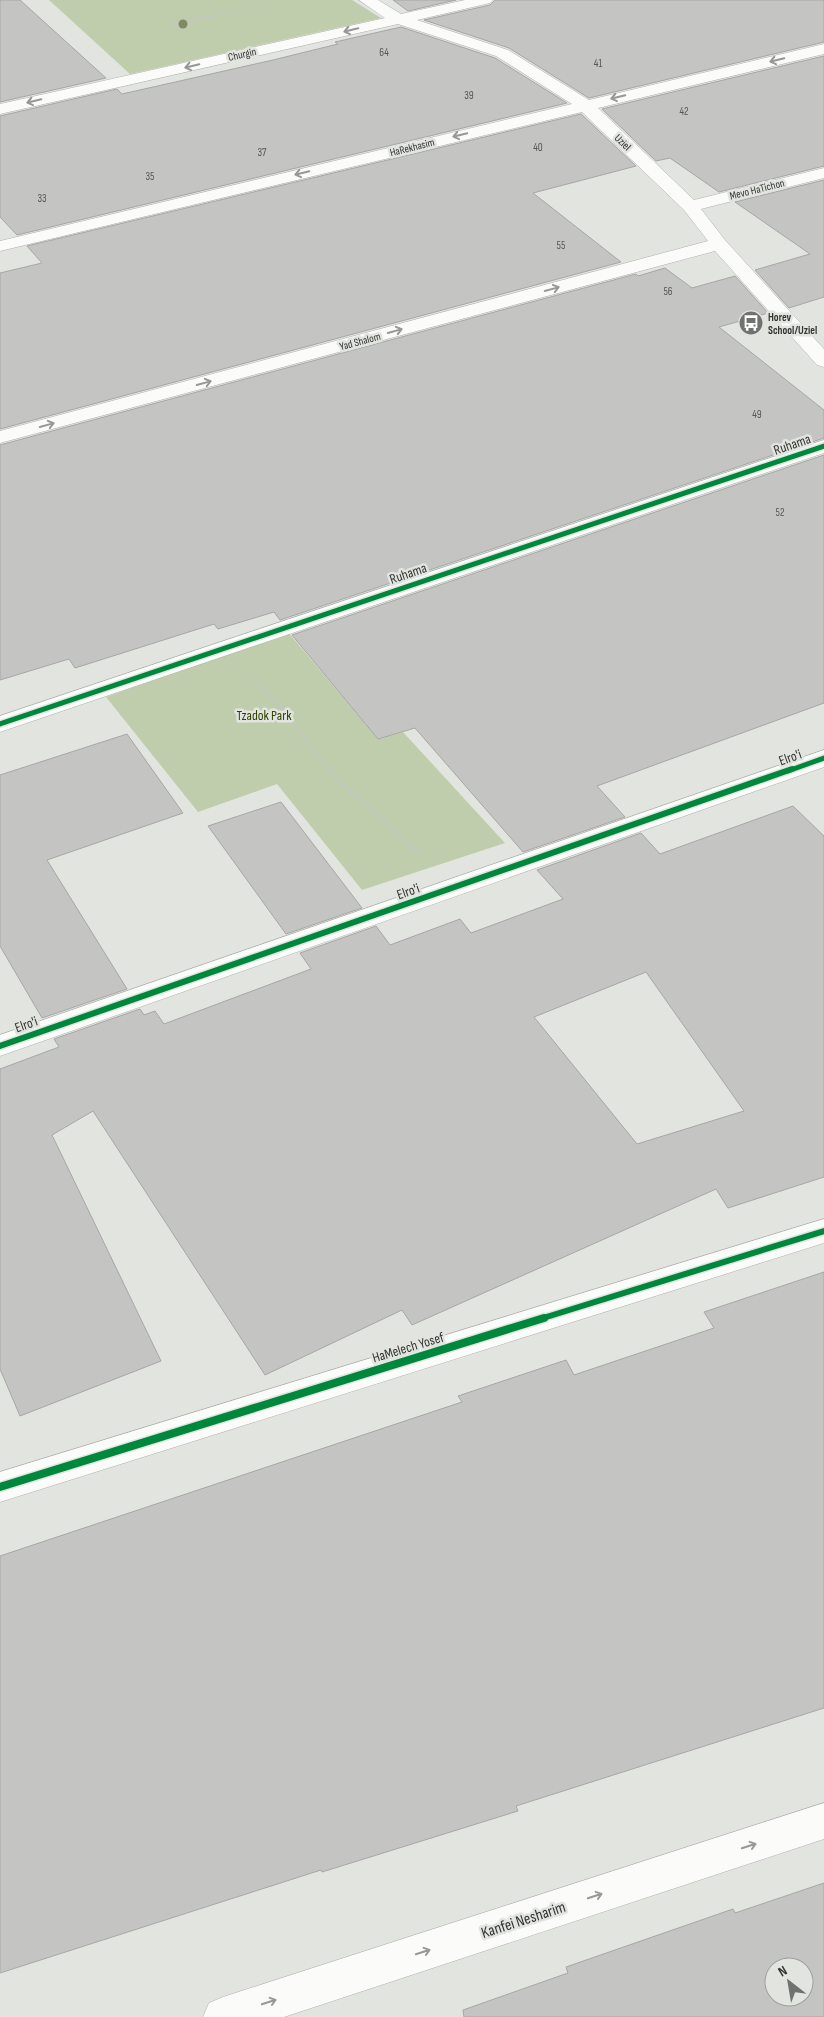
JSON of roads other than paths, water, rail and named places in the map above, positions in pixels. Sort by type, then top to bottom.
[{"type":"street","name":"Uziel","points":[[367,0],[398,19],[502,53],[585,105],[690,206],[719,244],[824,361]]},
{"type":"street","name":"Churgin","points":[[0,109],[485,0]]},
{"type":"street","name":"HaRekhasim","points":[[0,246],[824,49]]},
{"type":"street","name":"Mevo HaTichon","points":[[690,206],[824,173]]},
{"type":"street","name":"Yad Shalom","points":[[0,438],[719,244]]},
{"type":"street","points":[[802,335],[823,329]]},
{"type":"street","name":"Ruhama","points":[[0,724],[824,446]]},
{"type":"street","name":"Elro'i","points":[[0,1046],[824,758]]},
{"type":"street","name":"HaMelech Yosef","points":[[0,1487],[824,1231]]},
{"type":"street","name":"Kanfei Nesharim","points":[[223,2017],[824,1821]]},
{"type":"place","name":"Horev School/Uziel","points":[[751,323]]},
{"type":"park label","name":"Tzadok Park","points":[[264,715]]}]
